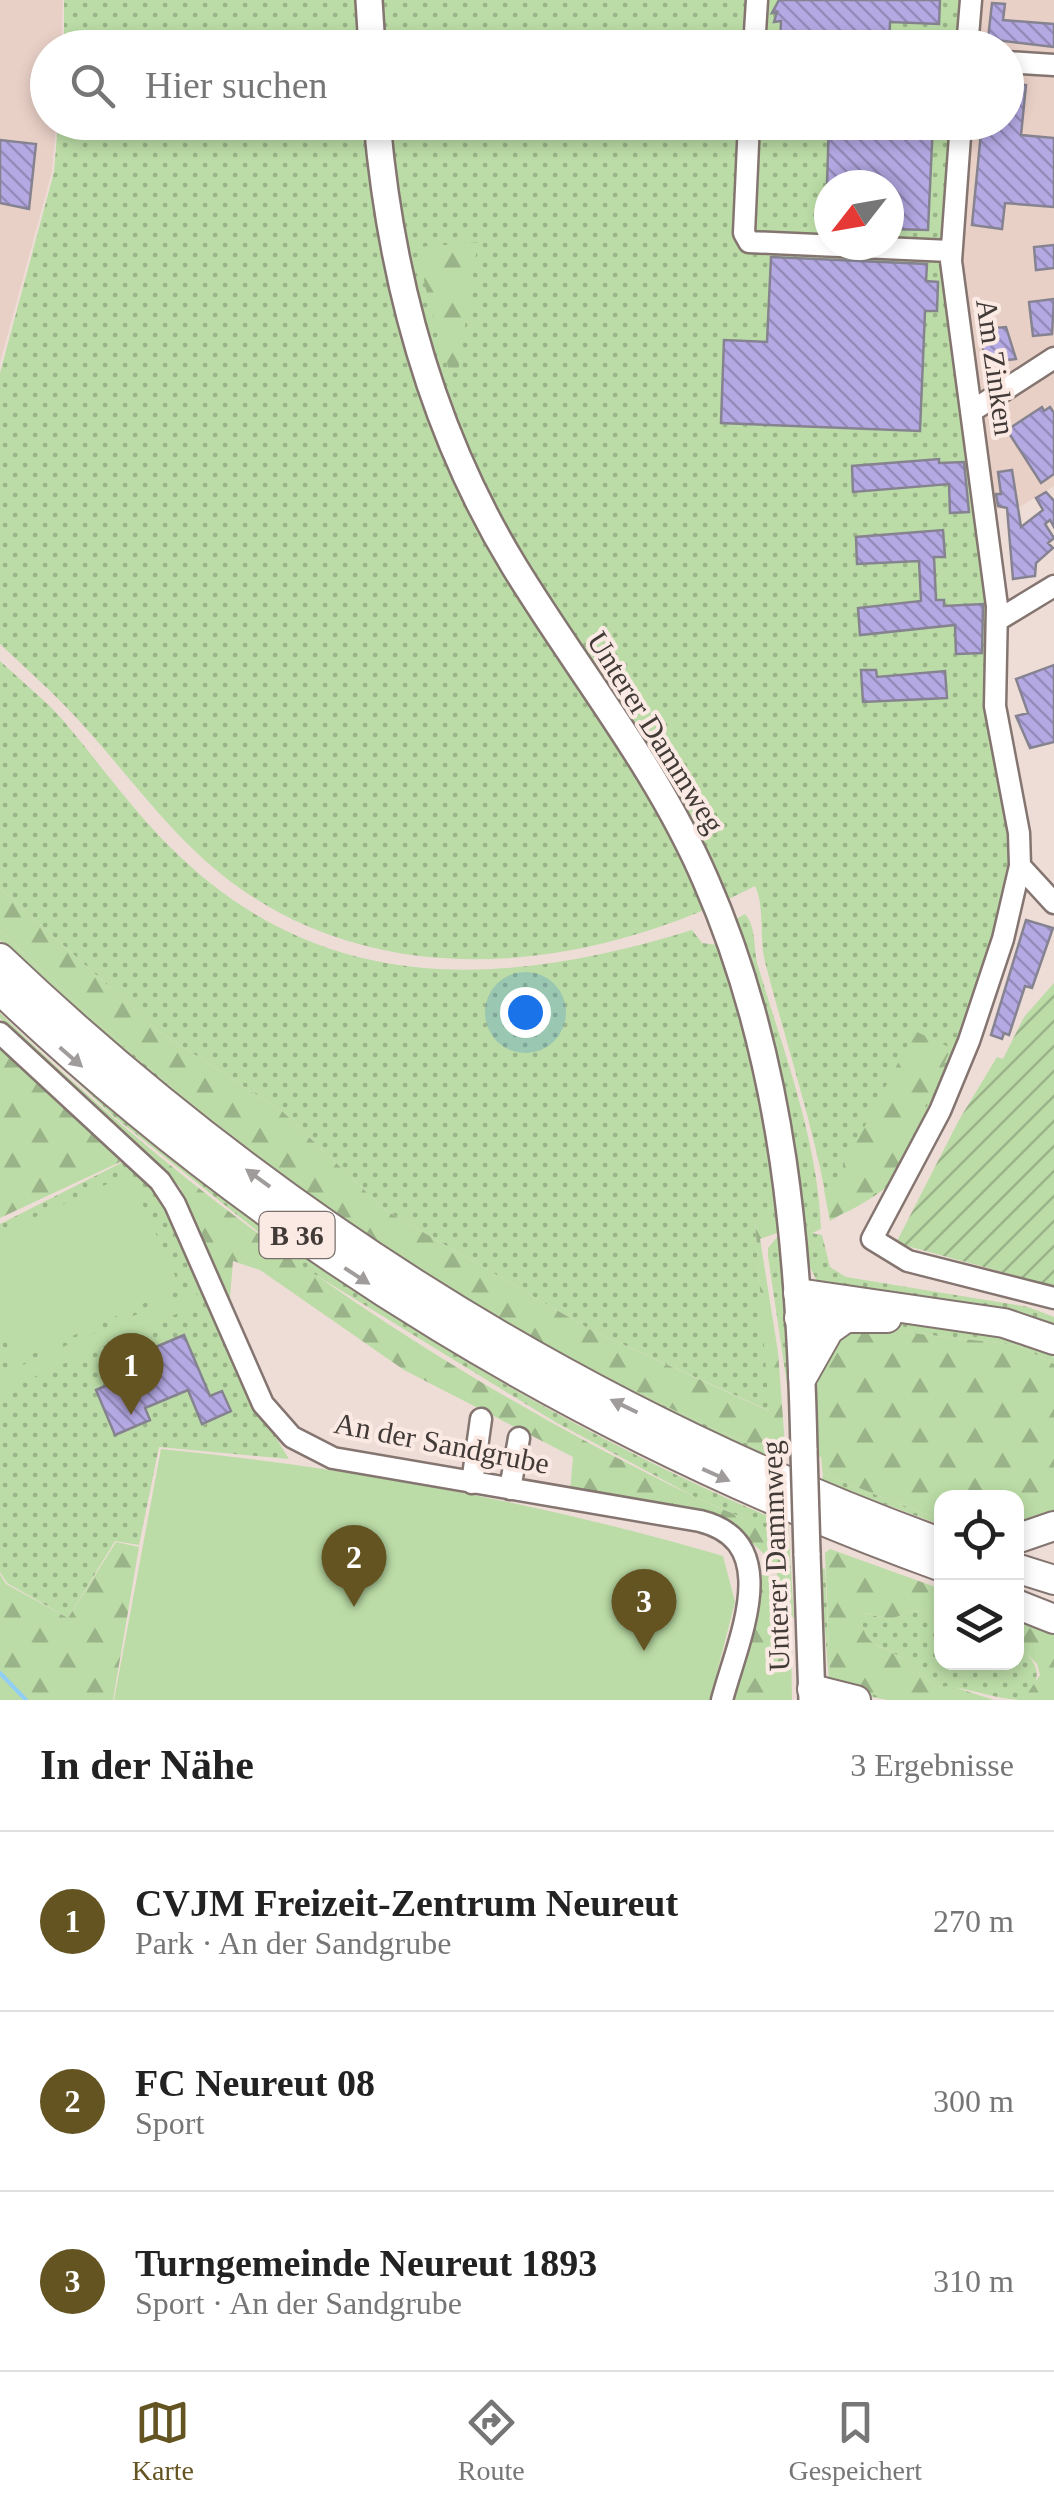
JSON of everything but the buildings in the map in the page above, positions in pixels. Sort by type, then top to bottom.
[{"type":"highway","name":"B 36","points":[[0,958],[68,1023],[194,1130],[339,1236],[445,1306],[545,1364],[704,1446],[934,1539]]},
{"type":"highway","name":"B 36","points":[[0,990],[185,1151],[328,1258],[424,1320],[531,1382],[703,1469],[934,1565]]},
{"type":"highway","points":[[798,1306],[846,1318],[918,1319],[1017,1336],[1054,1351]]},
{"type":"highway","points":[[798,1306],[1004,1323],[1054,1340]]},
{"type":"highway","points":[[802,1376],[828,1330],[846,1318]]},
{"type":"highway","name":"B 36","points":[[858,1510],[888,1512],[934,1528]]},
{"type":"highway","points":[[1024,1536],[1054,1526]]},
{"type":"highway","points":[[1024,1571],[1054,1580]]},
{"type":"highway","points":[[1024,1595],[1054,1604]]},
{"type":"highway","points":[[1024,1607],[1054,1619]]},
{"type":"highway","points":[[812,1695],[856,1700]]},
{"type":"main road","points":[[369,0],[371,30]]},
{"type":"main road","name":"Unterer Dammweg","points":[[380,140],[402,297],[452,446],[514,566],[670,808],[708,884],[762,1043],[778,1121],[798,1306],[812,1695]]},
{"type":"street","points":[[755,30],[756,0]]},
{"type":"street","points":[[968,30],[971,0]]},
{"type":"street","points":[[1024,63],[1054,65]]},
{"type":"street","points":[[748,140],[744,232],[749,242],[950,251]]},
{"type":"street","name":"Am Zinken","points":[[959,140],[950,251],[998,620],[995,706],[1017,823],[1020,866],[1003,939],[970,1041],[940,1112],[872,1239],[908,1261],[1054,1298]]},
{"type":"street","points":[[972,411],[1054,358]]},
{"type":"street","points":[[998,620],[1054,586]]},
{"type":"street","points":[[1020,866],[1030,872],[1054,903]]},
{"type":"street","name":"An der Sandgrube","points":[[0,1033],[168,1192],[249,1376],[283,1430],[333,1458],[700,1521],[734,1536],[746,1555],[752,1587],[722,1700]]},
{"type":"street","points":[[472,1483],[482,1419]]},
{"type":"street","points":[[510,1489],[518,1438]]},
{"type":"shaded area","points":[[0,0],[63,0],[62,30],[30,30],[30,140],[55,140],[52,172],[0,363]]},
{"type":"shaded area","points":[[735,0],[1054,0],[1054,486],[1018,508],[982,510],[818,260],[904,260],[904,170],[814,170],[814,254],[739,140],[1024,140],[1024,30],[733,30]]},
{"type":"green space","points":[[64,0],[964,0],[961,30],[64,30]]},
{"type":"green space","points":[[57,140],[953,140],[944,238],[990,604],[1013,847],[1007,891],[964,1038],[900,1177],[858,1206],[830,1219],[809,1122],[765,962],[755,886],[687,917],[615,940],[542,955],[468,959],[396,953],[326,934],[259,901],[198,854],[66,707],[0,644],[0,373],[54,172]]},
{"type":"green space","points":[[478,242],[458,372],[450,373],[425,286],[420,247]]},
{"type":"green space","points":[[0,661],[61,718],[169,846],[227,896],[288,932],[350,955],[416,967],[482,969],[551,963],[621,950],[692,930],[702,943],[719,945],[749,1058],[777,1217],[755,1222],[770,1411],[591,1330],[385,1210],[282,1111],[158,1031],[0,888]]},
{"type":"green space","points":[[0,888],[158,1031],[282,1111],[385,1210],[591,1330],[769,1411],[755,1221],[778,1217],[777,1233],[760,1239],[778,1352],[786,1459],[570,1358],[367,1234],[270,1164],[86,1012],[0,930]]},
{"type":"green space","points":[[745,914],[813,1162],[821,1229],[812,1233],[822,1235],[830,1267],[846,1277],[1028,1307],[1054,1317],[1054,1335],[818,1283],[808,1263],[790,1119],[736,919]]},
{"type":"green space","points":[[0,930],[176,1090],[367,1234],[570,1358],[786,1459],[787,1464],[678,1414],[572,1360],[469,1301],[370,1238],[179,1098],[0,940]]},
{"type":"green space","points":[[1054,983],[1054,1286],[896,1243],[959,1120],[997,1057],[1003,1059],[1024,1017]]},
{"type":"green space","points":[[0,1009],[180,1163],[372,1302],[575,1423],[681,1477],[789,1525],[789,1538],[695,1497],[557,1423],[301,1266],[112,1115]]},
{"type":"green space","points":[[0,1013],[157,1154],[240,1220],[415,1342],[599,1448],[693,1496],[789,1538],[794,1618],[770,1561],[728,1524],[713,1517],[570,1492],[573,1457],[404,1370],[260,1270],[233,1261],[230,1298],[257,1372],[180,1187],[0,1018]]},
{"type":"green space","points":[[915,1031],[951,1048],[897,1171],[884,1188],[830,1221],[824,1190],[832,1188]]},
{"type":"green space","points":[[0,1043],[113,1150],[120,1162],[0,1218]]},
{"type":"green space","points":[[123,1162],[155,1188],[243,1384],[289,1459],[159,1447],[139,1545],[115,1541],[68,1618],[7,1583],[0,1572],[0,1224]]},
{"type":"green space","points":[[129,1174],[180,1287],[15,1362],[0,1328],[0,1233]]},
{"type":"green space","points":[[778,1227],[788,1346],[790,1405],[768,1256]]},
{"type":"green space","points":[[194,1289],[201,1303],[0,1392],[0,1375]]},
{"type":"green space","points":[[852,1322],[903,1322],[982,1331],[1032,1346],[1054,1357],[1054,1364],[1017,1345],[857,1327],[834,1339],[827,1352],[821,1457],[817,1456],[815,1420],[820,1363],[837,1332]]},
{"type":"green space","points":[[857,1327],[1017,1345],[1054,1364],[1054,1513],[1024,1525],[1024,1490],[934,1490],[934,1517],[823,1474],[822,1382],[835,1338]]},
{"type":"green space","points":[[161,1449],[304,1466],[445,1489],[584,1519],[723,1556],[735,1602],[710,1700],[114,1700]]},
{"type":"green space","points":[[823,1474],[934,1517],[934,1522],[822,1481]]},
{"type":"green space","points":[[116,1542],[139,1547],[113,1700],[0,1700],[0,1574],[6,1584],[68,1618]]},
{"type":"green space","points":[[830,1549],[934,1586],[934,1617],[915,1610],[891,1619],[862,1613],[865,1633],[874,1644],[903,1659],[936,1687],[951,1686],[994,1700],[888,1700],[835,1680],[830,1673],[825,1553]]},
{"type":"green space","points":[[820,1568],[825,1569],[830,1673],[888,1700],[847,1693],[829,1681]]},
{"type":"green space","points":[[759,1575],[768,1575],[791,1643],[792,1700],[734,1700],[759,1610]]},
{"type":"green space","points":[[915,1610],[934,1617],[934,1670],[1024,1670],[1024,1652],[1034,1664],[1037,1677],[1023,1700],[936,1687],[903,1659],[874,1644],[865,1633],[861,1613],[891,1619]]},
{"type":"green space","points":[[1024,1619],[1054,1632],[1054,1700],[1023,1700],[1040,1675],[1037,1664],[1024,1651]]},
{"type":"waterway","points":[[0,1673],[26,1700]]},
{"type":"place","name":"CVJM Freizeit-Zentrum Neureut","points":[[131,1415]]},
{"type":"place","name":"FC Neureut 08","points":[[354,1607]]},
{"type":"place","name":"Turngemeinde Neureut 1893","points":[[644,1651]]}]
